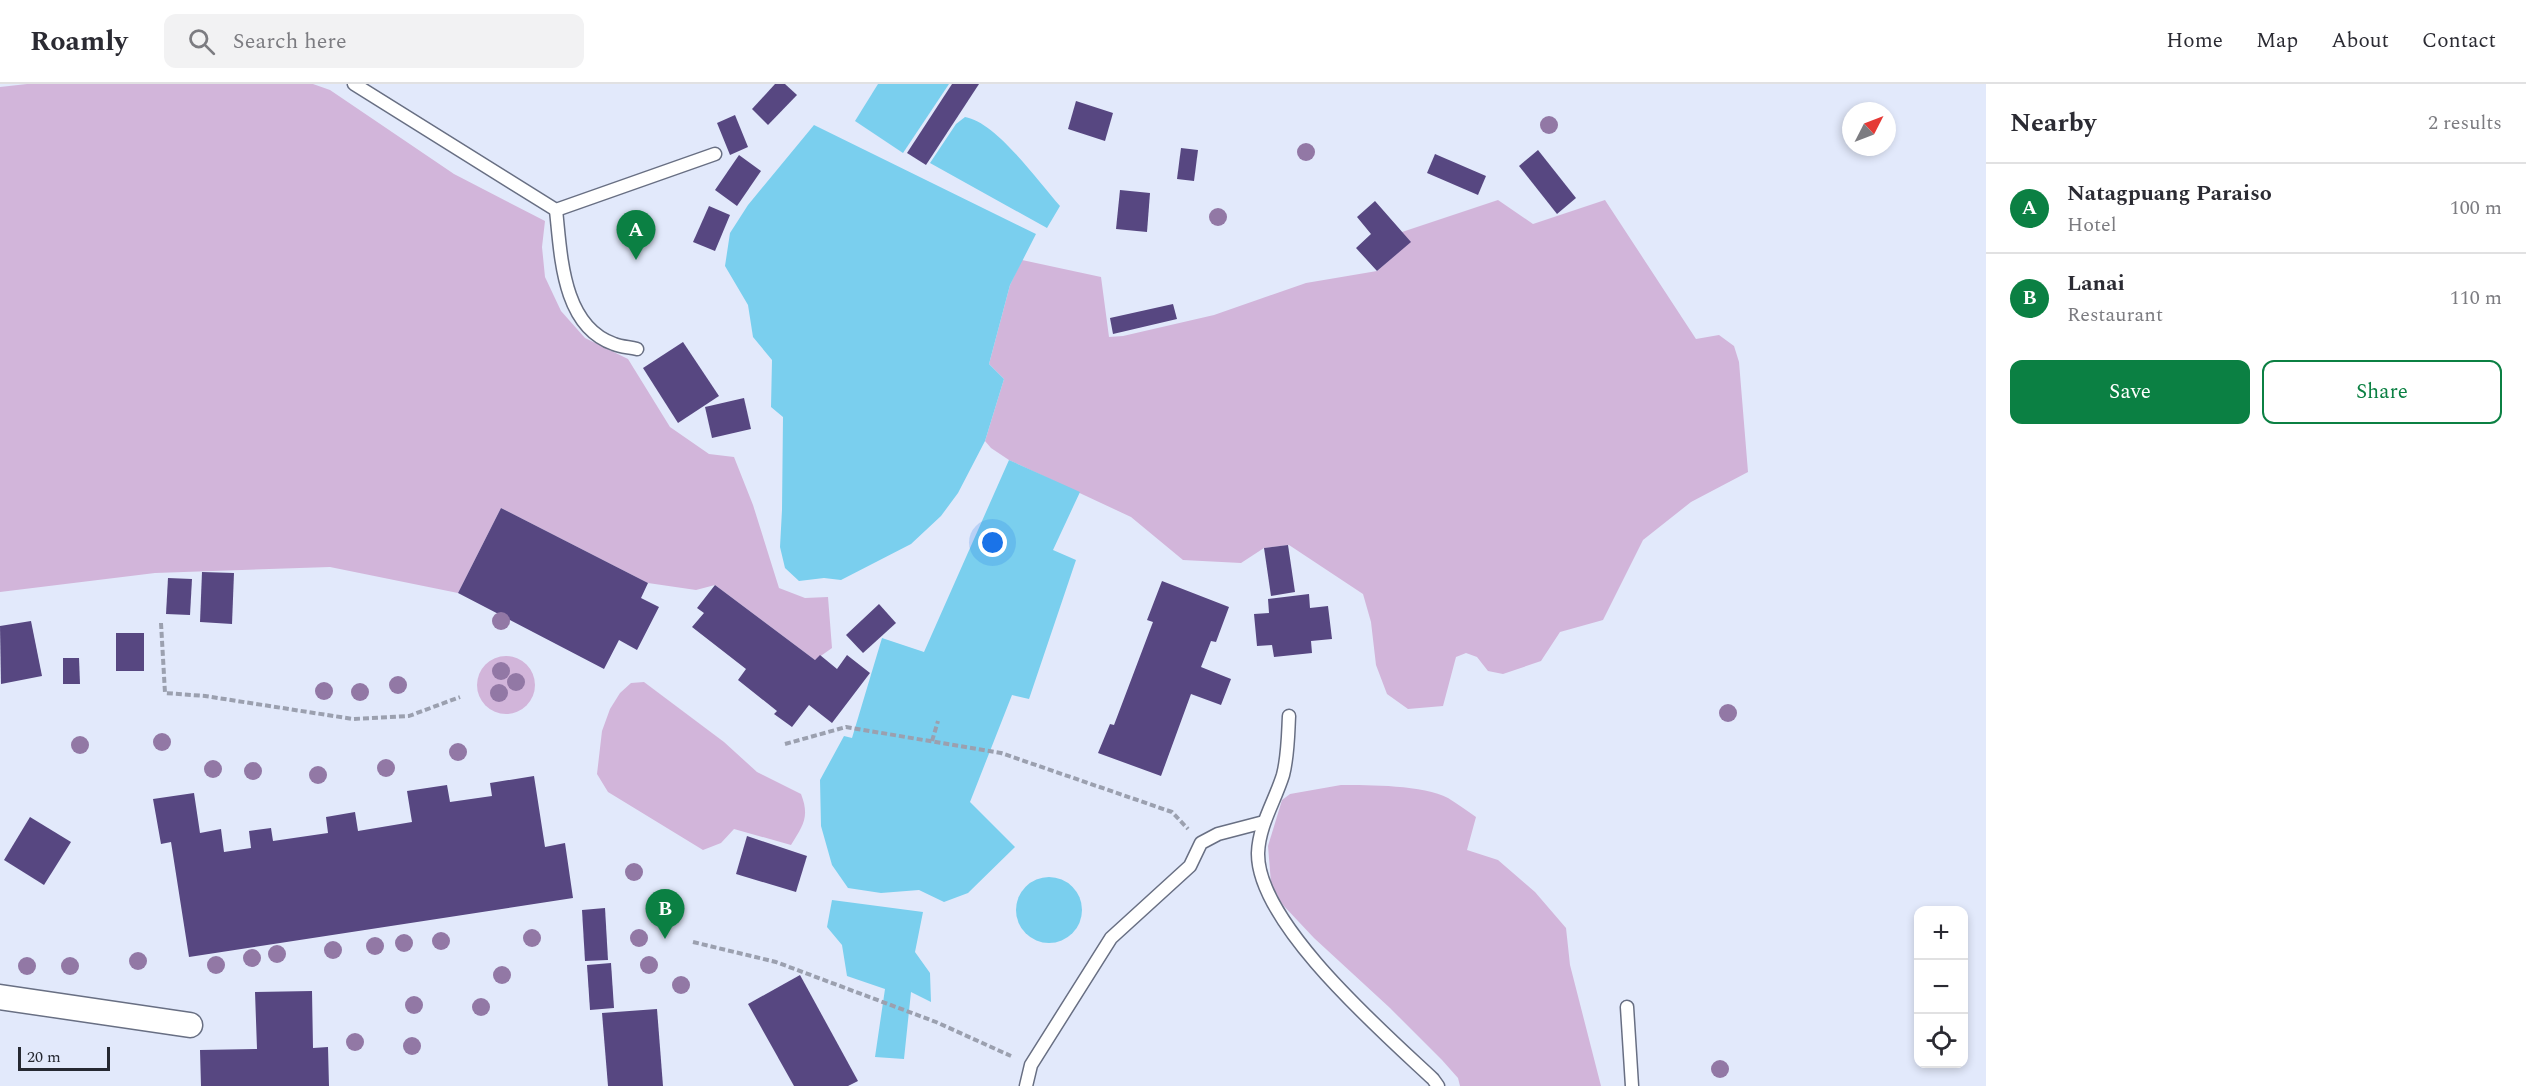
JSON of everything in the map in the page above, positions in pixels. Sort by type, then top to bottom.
[{"type":"street","points":[[0,997],[190,1025]]},
{"type":"lane","points":[[354,84],[556,210]]},
{"type":"lane","points":[[556,210],[715,154]]},
{"type":"lane","points":[[556,210],[565,284],[583,324],[612,344],[637,349]]},
{"type":"lane","points":[[1289,716],[1283,774],[1264,822],[1258,854],[1268,896],[1296,939],[1363,1014],[1438,1086]]},
{"type":"lane","points":[[1026,1086],[1031,1065],[1112,938],[1190,866],[1201,843],[1218,834],[1264,822]]},
{"type":"lane","points":[[1627,1007],[1632,1086]]},
{"type":"path","points":[[161,623],[165,693],[205,696],[352,719],[409,716],[460,698]]},
{"type":"path","points":[[932,741],[938,721]]},
{"type":"path","points":[[785,744],[846,727],[1001,753],[1172,812],[1201,843]]},
{"type":"path","points":[[693,942],[776,962],[956,1032],[1031,1065]]},
{"type":"shaded area","points":[[27,84],[313,84],[330,90],[454,174],[545,221],[542,247],[545,277],[561,311],[585,338],[628,359],[670,427],[709,454],[734,457],[753,505],[779,588],[805,598],[828,597],[832,648],[815,660],[715,585],[696,590],[648,583],[501,508],[458,593],[330,567],[155,573],[0,592],[0,87]]},
{"type":"shaded area","points":[[1498,200],[1533,224],[1605,200],[1696,339],[1719,335],[1734,346],[1739,362],[1748,472],[1691,502],[1643,540],[1603,620],[1560,632],[1541,661],[1503,674],[1488,671],[1477,657],[1466,653],[1456,657],[1443,706],[1408,709],[1387,694],[1376,665],[1371,622],[1363,594],[1289,545],[1264,548],[1241,563],[1183,560],[1131,517],[1009,460],[985,441],[1004,379],[989,364],[1010,285],[1022,260],[1101,277],[1109,337],[1123,336],[1214,315],[1306,283],[1377,271],[1410,242],[1402,232]]},
{"type":"shaded area","points":[[500,656],[512,656],[527,664],[535,679],[535,691],[527,706],[512,714],[500,714],[485,706],[477,691],[477,679],[485,664]]},
{"type":"shaded area","points":[[644,682],[724,742],[757,772],[801,794],[805,809],[804,821],[791,845],[734,829],[721,843],[703,850],[608,792],[597,774],[602,731],[610,709],[620,693],[631,683]]},
{"type":"shaded area","points":[[1341,785],[1425,790],[1448,798],[1476,817],[1467,850],[1498,860],[1535,892],[1566,928],[1570,965],[1601,1086],[1460,1086],[1458,1078],[1442,1060],[1314,938],[1282,904],[1271,883],[1268,846],[1282,800],[1290,794]]},
{"type":"water","points":[[878,84],[949,84],[903,153],[855,121]]},
{"type":"water","points":[[965,117],[977,121],[1003,141],[1060,206],[1047,228],[930,163],[956,124]]},
{"type":"water","points":[[814,125],[1036,234],[1010,285],[989,364],[1004,379],[985,441],[958,493],[941,516],[911,544],[841,580],[824,578],[799,581],[785,568],[780,547],[783,417],[771,407],[772,360],[753,337],[748,305],[725,266],[730,233],[748,205]]},
{"type":"water","points":[[1009,460],[1080,492],[1053,550],[1076,560],[1029,699],[1012,695],[970,802],[1015,847],[968,893],[944,902],[919,890],[881,893],[848,888],[832,865],[821,826],[820,780],[844,736],[852,738],[882,638],[924,652]]},
{"type":"water","points":[[1049,877],[1062,879],[1072,887],[1080,897],[1082,910],[1080,923],[1072,933],[1062,941],[1049,943],[1036,941],[1026,933],[1018,923],[1016,910],[1018,897],[1026,887],[1036,879]]},
{"type":"water","points":[[832,900],[923,912],[915,952],[930,973],[931,1002],[911,992],[904,1059],[875,1057],[885,989],[847,976],[842,945],[827,927]]},
{"type":"building","points":[[775,84],[785,84],[797,95],[768,125],[752,109]]},
{"type":"building","points":[[952,84],[979,84],[926,165],[907,153]]},
{"type":"building","points":[[1076,101],[1113,113],[1105,141],[1068,129]]},
{"type":"building","points":[[735,115],[748,147],[730,155],[717,123]]},
{"type":"building","points":[[1181,148],[1198,150],[1194,181],[1177,179]]},
{"type":"building","points":[[1538,150],[1576,198],[1557,214],[1519,166]]},
{"type":"building","points":[[1435,154],[1486,176],[1478,195],[1427,173]]},
{"type":"building","points":[[739,155],[761,171],[737,206],[715,190]]},
{"type":"building","points":[[1120,190],[1150,193],[1147,232],[1116,229]]},
{"type":"building","points":[[1375,201],[1411,242],[1377,271],[1356,248],[1371,234],[1357,217]]},
{"type":"building","points":[[709,206],[730,215],[715,251],[693,242]]},
{"type":"building","points":[[1173,304],[1177,319],[1113,334],[1110,318]]},
{"type":"building","points":[[683,342],[719,396],[678,423],[643,368]]},
{"type":"building","points":[[744,398],[751,429],[712,438],[705,407]]},
{"type":"building","points":[[501,508],[648,583],[641,598],[659,607],[637,650],[619,640],[604,669],[458,593]]},
{"type":"building","points":[[1288,545],[1295,592],[1271,596],[1264,548]]},
{"type":"building","points":[[202,572],[234,573],[232,624],[200,622]]},
{"type":"building","points":[[168,578],[192,579],[190,615],[166,614]]},
{"type":"building","points":[[1162,581],[1229,607],[1216,642],[1211,641],[1201,667],[1231,679],[1221,705],[1191,694],[1161,776],[1098,753],[1110,724],[1114,725],[1153,622],[1147,620]]},
{"type":"building","points":[[715,585],[815,660],[820,655],[837,669],[847,655],[870,673],[832,723],[809,705],[792,727],[774,714],[777,711],[738,680],[746,669],[692,627],[704,613],[697,608]]},
{"type":"building","points":[[1309,594],[1310,608],[1328,606],[1332,639],[1311,641],[1312,653],[1274,657],[1272,645],[1257,646],[1254,614],[1269,613],[1268,599]]},
{"type":"building","points":[[879,604],[896,623],[863,653],[846,635]]},
{"type":"building","points":[[31,621],[42,676],[1,684],[0,626]]},
{"type":"building","points":[[116,633],[144,633],[144,671],[116,671]]},
{"type":"building","points":[[63,658],[79,658],[80,684],[63,684]]},
{"type":"building","points":[[534,776],[545,847],[565,843],[573,898],[189,957],[171,842],[161,844],[153,799],[194,793],[200,833],[221,829],[224,852],[251,848],[249,831],[271,828],[273,841],[328,833],[326,817],[355,812],[358,831],[412,822],[407,791],[447,785],[450,802],[492,796],[490,783]]},
{"type":"building","points":[[30,817],[71,842],[44,885],[4,860]]},
{"type":"building","points":[[747,836],[807,856],[796,892],[736,874]]},
{"type":"building","points":[[605,908],[608,960],[585,961],[582,910]]},
{"type":"building","points":[[611,963],[614,1008],[590,1010],[587,965]]},
{"type":"building","points":[[800,975],[858,1081],[848,1086],[794,1086],[748,1004]]},
{"type":"building","points":[[312,991],[313,1048],[328,1047],[329,1086],[201,1086],[200,1050],[257,1049],[255,992]]},
{"type":"building","points":[[657,1009],[663,1086],[608,1086],[602,1013]]},
{"type":"place","name":"Natagpuang Paraiso","points":[[636,260]]},
{"type":"place","name":"Lanai","points":[[665,939]]}]
